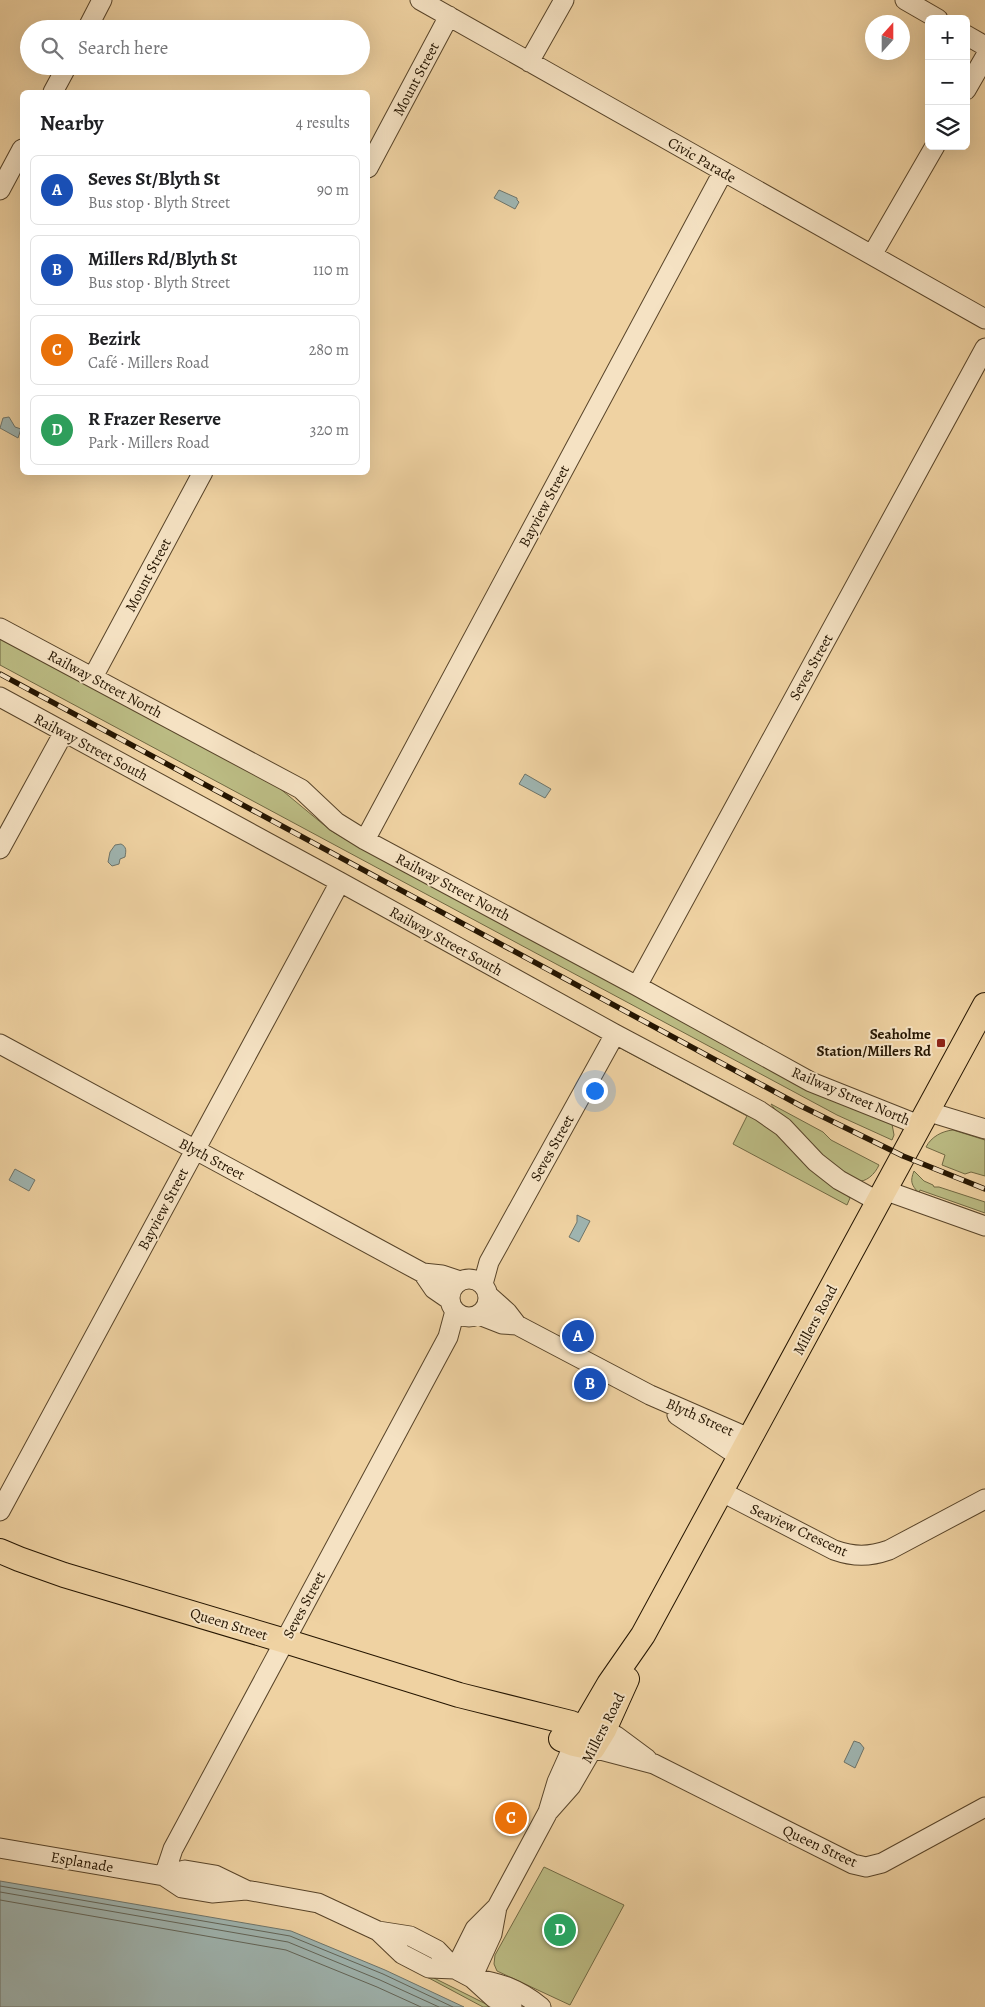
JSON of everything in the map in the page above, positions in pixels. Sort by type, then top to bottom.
[{"type":"main road","name":"Millers Road","points":[[589,1738],[610,1684],[643,1635],[722,1492],[985,1005]]},
{"type":"main road","name":"Queen Street","points":[[0,1551],[64,1575],[285,1641],[459,1696],[571,1723],[589,1738]]},
{"type":"street","points":[[92,20],[102,0]]},
{"type":"street","name":"Civic Parade","points":[[420,0],[985,319]]},
{"type":"street","points":[[529,62],[564,0]]},
{"type":"street","points":[[905,0],[931,15]]},
{"type":"street","name":"Mount Street","points":[[370,164],[449,16]]},
{"type":"street","points":[[970,37],[985,46]]},
{"type":"street","points":[[970,83],[985,57]]},
{"type":"street","points":[[54,90],[62,75]]},
{"type":"street","points":[[872,256],[933,150]]},
{"type":"street","points":[[0,190],[20,153]]},
{"type":"street","name":"Bayview Street","points":[[365,840],[723,172]]},
{"type":"street","name":"Seves Street","points":[[637,986],[985,348]]},
{"type":"street","name":"Mount Street","points":[[93,677],[201,475]]},
{"type":"street","name":"Railway Street North","points":[[0,628],[301,789],[336,822],[365,840],[811,1082],[923,1118],[985,1129]]},
{"type":"street","name":"Railway Street South","points":[[0,697],[774,1120],[826,1170],[852,1188],[985,1226]]},
{"type":"street","points":[[0,849],[64,732]]},
{"type":"street","name":"Bayview Street","points":[[0,1511],[340,882]]},
{"type":"street","name":"Seves Street","points":[[476,1285],[615,1034]]},
{"type":"street","name":"Blyth Street","points":[[0,1044],[423,1273],[442,1275],[476,1285],[507,1312],[517,1325]]},
{"type":"street","name":"Blyth Street","points":[[423,1273],[434,1288],[462,1311],[502,1324],[517,1325],[650,1395],[704,1434],[746,1448]]},
{"type":"street","points":[[476,1285],[488,1305],[462,1311],[452,1288],[476,1285]]},
{"type":"street","name":"Seves Street","points":[[164,1876],[172,1850],[462,1311]]},
{"type":"street","name":"Seaview Crescent","points":[[722,1492],[834,1550],[850,1555],[862,1556],[876,1555],[889,1550],[985,1499]]},
{"type":"street","name":"Queen Street","points":[[589,1738],[616,1736],[654,1764],[853,1864],[866,1867],[882,1863],[985,1807]]},
{"type":"street","name":"Millers Road","points":[[455,1969],[475,1929],[497,1907],[548,1812],[557,1782],[589,1738]]},
{"type":"street","name":"Esplanade","points":[[0,1848],[164,1876],[186,1870],[215,1876],[246,1890],[318,1903],[378,1931],[402,1954],[430,1968],[455,1969],[472,1978],[494,1998],[512,2007]]},
{"type":"street","name":"Millers Road","points":[[472,1978],[492,1934],[497,1907]]},
{"type":"street","name":"Esplanade","points":[[472,1978],[502,1983],[528,1996],[540,2007]]},
{"type":"green space","points":[[0,636],[272,782],[330,830],[345,839],[528,938],[892,1124],[894,1135],[892,1140],[837,1115],[0,665]]},
{"type":"green space","points":[[623,1048],[768,1123],[803,1161],[824,1180],[850,1198],[847,1205],[733,1144],[747,1116]]},
{"type":"green space","points":[[771,1104],[823,1132],[831,1140],[879,1165],[873,1175],[863,1181],[856,1181],[836,1169]]},
{"type":"green space","points":[[953,1130],[985,1140],[985,1176],[971,1172],[965,1174],[942,1165],[945,1155],[926,1147],[937,1135]]},
{"type":"green space","points":[[914,1171],[924,1181],[934,1187],[985,1202],[985,1213],[920,1190],[919,1193],[912,1183]]},
{"type":"green space","points":[[544,1867],[624,1905],[570,2005],[497,1971],[494,1964],[495,1955]]},
{"type":"green space","points":[[414,1968],[492,2007],[483,2007],[412,1969]]},
{"type":"water","points":[[499,190],[517,198],[519,202],[515,209],[494,198]]},
{"type":"water","points":[[9,417],[15,427],[20,429],[18,438],[0,428],[3,418]]},
{"type":"water","points":[[525,774],[551,789],[545,798],[519,784]]},
{"type":"water","points":[[121,844],[126,851],[125,857],[120,859],[119,864],[112,866],[108,862],[110,852],[115,845]]},
{"type":"water","points":[[15,1169],[35,1180],[29,1191],[9,1180]]},
{"type":"water","points":[[577,1215],[590,1221],[579,1242],[569,1237],[577,1222]]},
{"type":"water","points":[[854,1741],[860,1743],[864,1748],[855,1768],[844,1762]]},
{"type":"water","points":[[0,1881],[291,1931],[385,1970],[464,2007],[0,2007]]},
{"type":"railway","points":[[0,674],[801,1106],[903,1156],[985,1189]]},
{"type":"place","name":"Seaholme Station/Millers Rd","points":[[941,1043]]},
{"type":"place","name":"Seves St/Blyth St","points":[[578,1336]]},
{"type":"place","name":"Millers Rd/Blyth St","points":[[590,1384]]},
{"type":"place","name":"Bezirk","points":[[511,1818]]},
{"type":"place","name":"R Frazer Reserve","points":[[560,1930]]}]
